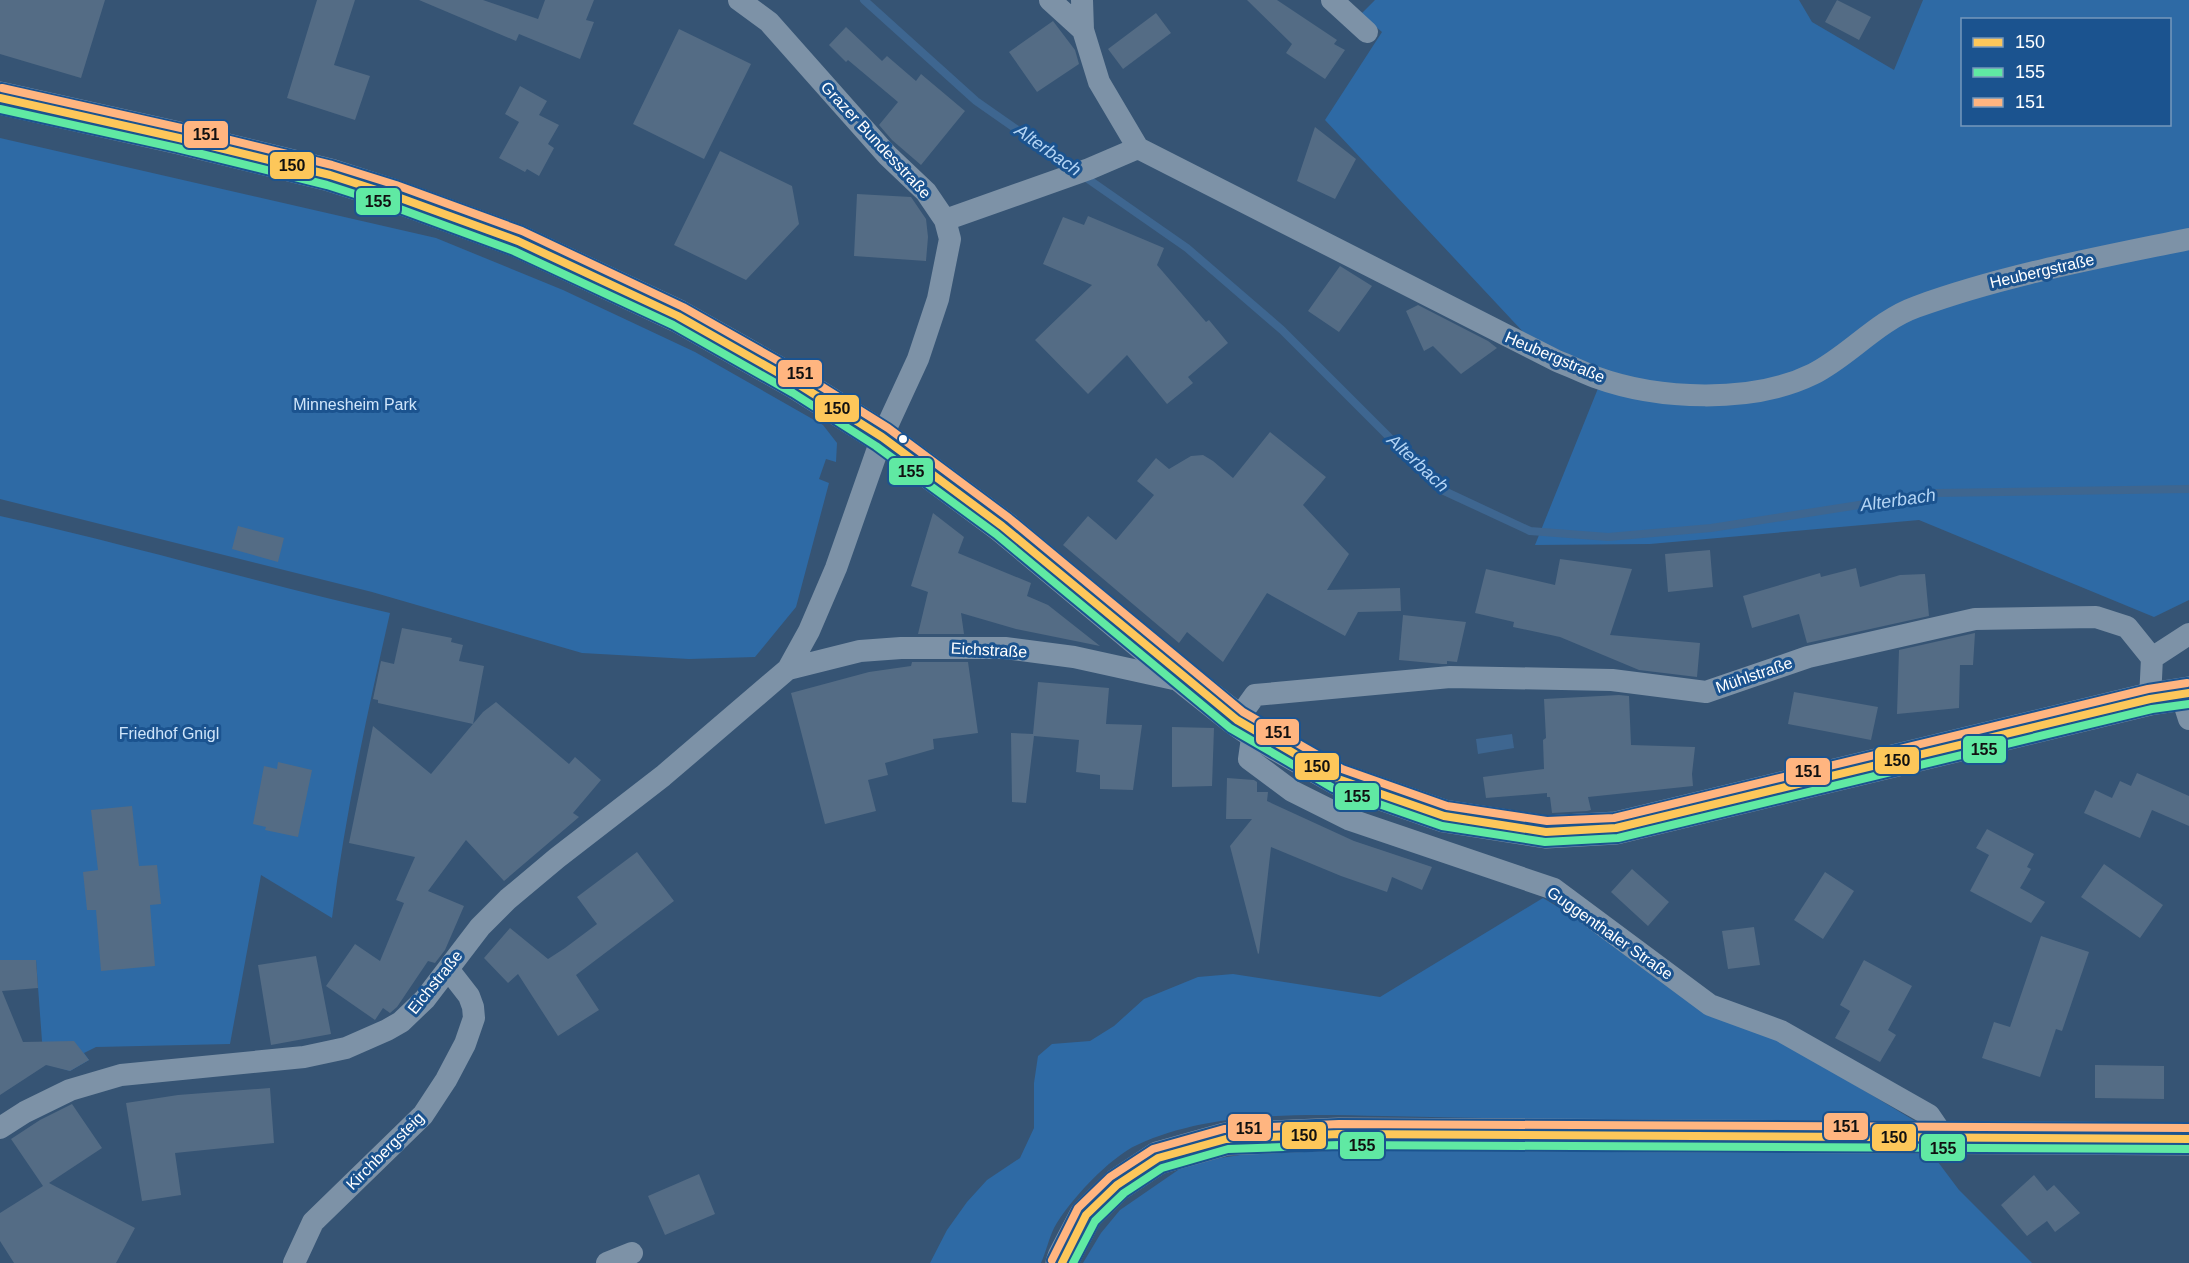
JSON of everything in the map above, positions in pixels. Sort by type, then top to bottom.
[{"type":"main road","points":[[0,98],[330,175],[518,241],[678,316],[798,384],[882,437],[1002,526],[1245,726],[1338,779],[1444,816],[1546,832],[1616,828],[2177,701]]},
{"type":"main road","points":[[1062,1263],[1086,1215],[1117,1185],[1158,1158],[1226,1139],[1339,1134],[2189,1139]]},
{"type":"street","name":"Grazer Bundesstraße","points":[[739,0],[769,22],[887,155],[926,192],[945,220],[950,239],[938,299],[918,359],[882,437]]},
{"type":"street","points":[[1050,0],[1083,30]]},
{"type":"street","points":[[945,220],[1089,169],[1138,148],[1099,82],[1083,30],[1082,0]]},
{"type":"street","points":[[1332,0],[1367,32]]},
{"type":"street","name":"Heubergstraße","points":[[1138,148],[1557,361],[1596,377],[1639,388],[1676,393],[1718,396],[1757,392],[1787,384],[1814,374],[1908,310],[1943,297],[2048,268],[2189,239]]},
{"type":"street","name":"Eichstraße","points":[[0,1128],[70,1090],[121,1076],[304,1057],[346,1048],[368,1040],[401,1022],[425,999],[480,927],[508,898],[663,777],[788,669],[809,631],[836,568],[882,437]]},
{"type":"street","name":"Mühlstraße","points":[[1245,726],[1255,694],[1450,677],[1612,680],[1706,692],[1808,657],[1975,619],[2096,617],[2127,627],[2152,658]]},
{"type":"street","points":[[2177,701],[2152,658],[2189,634]]},
{"type":"street","name":"Eichstraße","points":[[788,669],[860,651],[901,648],[1005,648],[1074,657],[1189,682]]},
{"type":"street","name":"Guggenthaler Straße","points":[[1245,726],[1249,759],[1292,791],[1348,819],[1554,889],[1710,1005],[1781,1031],[1929,1115],[1944,1137]]},
{"type":"street","name":"Kirchbergsteig","points":[[294,1263],[313,1222],[423,1115],[446,1080],[465,1044],[474,1018],[473,1007],[470,996],[448,969]]},
{"type":"street","points":[[607,1263],[632,1253]]},
{"type":"green space","points":[[1375,0],[1799,0],[1812,22],[1894,70],[1923,0],[2189,0],[2189,600],[2154,617],[1919,520],[1650,544],[1535,545],[1605,371],[1526,335],[1325,120],[1382,32],[1361,14]]},
{"type":"green space","name":"Minnesheim Park","points":[[0,138],[436,238],[563,290],[695,352],[823,425],[837,443],[836,462],[826,459],[819,479],[829,483],[796,607],[755,657],[689,659],[582,653],[372,592],[0,499]]},
{"type":"green space","name":"Friedhof Gnigl","points":[[0,516],[390,613],[350,803],[332,918],[261,875],[230,1044],[96,1047],[84,1053],[89,1060],[70,1071],[46,1064],[36,960],[0,960]]},
{"type":"green space","points":[[1543,898],[1915,1121],[1629,1120],[1321,1115],[1226,1120],[1165,1134],[1137,1145],[1115,1159],[1079,1193],[1060,1217],[1041,1263],[930,1263],[947,1230],[967,1202],[987,1180],[1020,1158],[1034,1128],[1034,1083],[1038,1056],[1052,1044],[1090,1041],[1114,1026],[1144,999],[1198,977],[1233,974],[1380,997]]},
{"type":"green space","points":[[1267,1151],[1753,1151],[1932,1154],[1959,1190],[2032,1263],[1083,1263],[1101,1233],[1120,1210],[1181,1168],[1220,1158]]},
{"type":"shaded area","points":[[1512,734],[1514,748],[1478,754],[1476,739]]},
{"type":"building","points":[[0,0],[105,0],[81,78],[0,54]]},
{"type":"building","points":[[317,0],[355,0],[334,65],[370,76],[355,120],[287,98]]},
{"type":"building","points":[[419,0],[483,0],[538,19],[545,0],[594,0],[586,20],[594,22],[580,59],[519,34],[516,41]]},
{"type":"building","points":[[1247,0],[1277,0],[1337,40],[1334,44],[1345,50],[1325,79],[1286,53],[1292,44]]},
{"type":"building","points":[[1837,0],[1871,17],[1859,40],[1825,22]]},
{"type":"building","points":[[1156,13],[1171,33],[1123,69],[1108,49]]},
{"type":"building","points":[[1053,21],[1075,50],[1079,64],[1037,92],[1009,52]]},
{"type":"building","points":[[846,27],[882,61],[887,56],[916,81],[921,74],[965,111],[921,165],[892,140],[879,125],[898,102],[848,60],[846,62],[829,45]]},
{"type":"building","points":[[679,29],[751,64],[704,159],[633,124]]},
{"type":"building","points":[[520,86],[547,101],[539,115],[559,125],[548,144],[554,148],[539,176],[527,169],[525,172],[499,158],[519,122],[505,114]]},
{"type":"building","points":[[1315,127],[1356,159],[1335,199],[1297,181]]},
{"type":"building","points":[[720,151],[792,186],[799,224],[746,280],[674,245]]},
{"type":"building","points":[[857,194],[911,197],[926,219],[928,237],[926,261],[854,256]]},
{"type":"building","points":[[1088,216],[1164,248],[1157,265],[1206,322],[1209,320],[1228,343],[1188,377],[1193,383],[1167,404],[1127,355],[1088,394],[1035,340],[1092,285],[1043,264],[1063,217],[1084,225]]},
{"type":"building","points":[[1340,266],[1372,286],[1339,332],[1308,311]]},
{"type":"building","points":[[1418,305],[1488,341],[1497,348],[1461,374],[1433,346],[1424,351],[1406,311]]},
{"type":"building","points":[[1270,432],[1326,477],[1303,505],[1349,554],[1327,590],[1400,588],[1401,611],[1358,612],[1345,636],[1267,593],[1223,662],[1187,632],[1179,643],[1063,545],[1088,516],[1116,540],[1154,495],[1137,481],[1156,458],[1169,469],[1191,456],[1203,455],[1233,478]]},
{"type":"building","points":[[933,513],[964,537],[958,553],[1031,583],[1027,596],[1048,605],[1100,646],[1016,629],[961,613],[964,634],[918,634],[928,592],[911,586]]},
{"type":"building","points":[[238,526],[284,538],[278,562],[232,549]]},
{"type":"building","points":[[1710,550],[1713,587],[1668,592],[1665,554]]},
{"type":"building","points":[[1560,559],[1632,569],[1610,635],[1700,643],[1697,677],[1639,670],[1560,637],[1513,627],[1514,622],[1475,613],[1486,569],[1555,585]]},
{"type":"building","points":[[1856,568],[1860,587],[1900,575],[1925,574],[1929,616],[1807,643],[1799,614],[1752,628],[1743,596],[1820,573],[1821,577]]},
{"type":"building","points":[[1403,615],[1466,622],[1457,662],[1447,661],[1447,664],[1442,664],[1399,660]]},
{"type":"building","points":[[402,628],[452,638],[451,642],[463,645],[459,661],[484,666],[473,724],[378,703],[378,700],[373,699],[381,661],[394,664]]},
{"type":"building","points":[[1975,633],[1973,665],[1960,665],[1959,708],[1897,714],[1899,650]]},
{"type":"building","points":[[912,662],[968,662],[978,733],[933,739],[934,749],[885,763],[888,775],[868,780],[876,811],[825,824],[791,693],[869,672],[911,666]]},
{"type":"building","points":[[1038,682],[1109,688],[1106,724],[1142,725],[1133,790],[1100,789],[1100,775],[1076,772],[1079,740],[1034,736],[1026,803],[1012,802],[1011,733],[1033,734]]},
{"type":"building","points":[[1794,692],[1878,707],[1871,740],[1788,724]]},
{"type":"building","points":[[1629,696],[1631,745],[1695,747],[1693,786],[1588,797],[1591,810],[1587,811],[1552,813],[1550,797],[1547,797],[1547,793],[1486,798],[1483,777],[1544,769],[1543,740],[1546,738],[1544,699]]},
{"type":"building","points":[[496,702],[569,764],[575,757],[601,780],[573,813],[579,817],[504,881],[466,840],[428,891],[464,906],[445,950],[435,963],[428,961],[397,1007],[390,1013],[383,1008],[375,1020],[326,986],[355,944],[380,961],[404,903],[396,900],[415,857],[349,843],[373,726],[431,774],[483,712]]},
{"type":"building","points":[[1172,727],[1214,728],[1212,786],[1172,787]]},
{"type":"building","points":[[278,762],[312,770],[298,837],[265,830],[266,827],[253,824],[264,766],[277,769]]},
{"type":"building","points":[[2137,773],[2189,796],[2189,826],[2152,810],[2140,838],[2084,813],[2095,790],[2112,798],[2120,781],[2131,786]]},
{"type":"building","points":[[1227,778],[1254,780],[1257,782],[1257,792],[1268,792],[1267,801],[1354,841],[1432,867],[1422,890],[1392,877],[1387,892],[1271,847],[1258,954],[1230,846],[1252,819],[1226,819]]},
{"type":"building","points":[[132,806],[139,866],[157,865],[161,904],[150,905],[155,966],[101,971],[96,910],[87,910],[83,872],[98,870],[91,810]]},
{"type":"building","points":[[1987,829],[2034,854],[2027,867],[2031,869],[2020,888],[2045,902],[2031,923],[1970,891],[1989,855],[1976,848]]},
{"type":"building","points":[[637,852],[674,901],[576,975],[599,1010],[558,1036],[518,974],[508,983],[484,958],[510,928],[548,959],[565,948],[597,924],[577,897]]},
{"type":"building","points":[[2104,864],[2163,905],[2140,938],[2081,897]]},
{"type":"building","points":[[1632,869],[1669,902],[1648,926],[1611,892]]},
{"type":"building","points":[[1825,872],[1854,891],[1823,939],[1794,920]]},
{"type":"building","points":[[1754,927],[1760,965],[1728,969],[1722,931]]},
{"type":"building","points":[[2041,936],[2089,952],[2062,1031],[2056,1029],[2040,1077],[1982,1058],[1994,1022],[2010,1027]]},
{"type":"building","points":[[316,956],[331,1034],[271,1045],[258,965]]},
{"type":"building","points":[[0,960],[36,960],[38,988],[2,991],[23,1042],[74,1041],[89,1060],[70,1071],[46,1065],[0,1095]]},
{"type":"building","points":[[1864,960],[1912,986],[1888,1030],[1896,1035],[1880,1062],[1835,1038],[1850,1011],[1840,1005]]},
{"type":"building","points":[[2095,1065],[2164,1066],[2164,1099],[2095,1098]]},
{"type":"building","points":[[270,1088],[274,1143],[175,1153],[181,1195],[142,1201],[126,1103],[178,1095]]},
{"type":"building","points":[[72,1104],[102,1148],[49,1183],[135,1228],[116,1263],[14,1263],[0,1241],[0,1213],[43,1186],[11,1139],[40,1120]]},
{"type":"building","points":[[699,1174],[715,1214],[665,1235],[648,1196]]},
{"type":"building","points":[[2034,1175],[2047,1191],[2054,1185],[2080,1213],[2055,1232],[2047,1221],[2027,1236],[2001,1205]]},
{"type":"waterway","name":"Alterbach","points":[[864,0],[976,101],[1187,248],[1282,330],[1442,490],[1530,531],[1608,537],[1711,528],[1936,493],[2189,489]]},
{"type":"transit line","name":"151","points":[[2,88],[332,165],[396,185],[522,231],[683,307],[803,375],[888,428],[1009,518],[1243,712],[1342,769],[1447,806],[1547,821],[1614,818],[2148,689],[2187,683]]},
{"type":"transit line","name":"150","points":[[0,98],[330,175],[518,241],[678,316],[798,384],[882,437],[1002,526],[1237,720],[1338,779],[1444,816],[1546,832],[1616,828],[2150,699],[2189,693]]},
{"type":"transit line","name":"155","points":[[0,109],[177,148],[327,185],[514,251],[673,325],[793,393],[876,446],[996,534],[1230,728],[1333,788],[1442,826],[1545,842],[1618,838],[2152,709],[2189,704]]},
{"type":"transit line","name":"151","points":[[1052,1260],[1078,1208],[1110,1177],[1153,1149],[1224,1129],[1339,1124],[2189,1128]]},
{"type":"transit line","name":"150","points":[[1062,1263],[1086,1215],[1117,1185],[1158,1158],[1226,1139],[1339,1134],[2189,1139]]},
{"type":"transit line","name":"155","points":[[1073,1263],[1095,1221],[1124,1193],[1162,1168],[1228,1149],[1339,1145],[2189,1149]]}]
